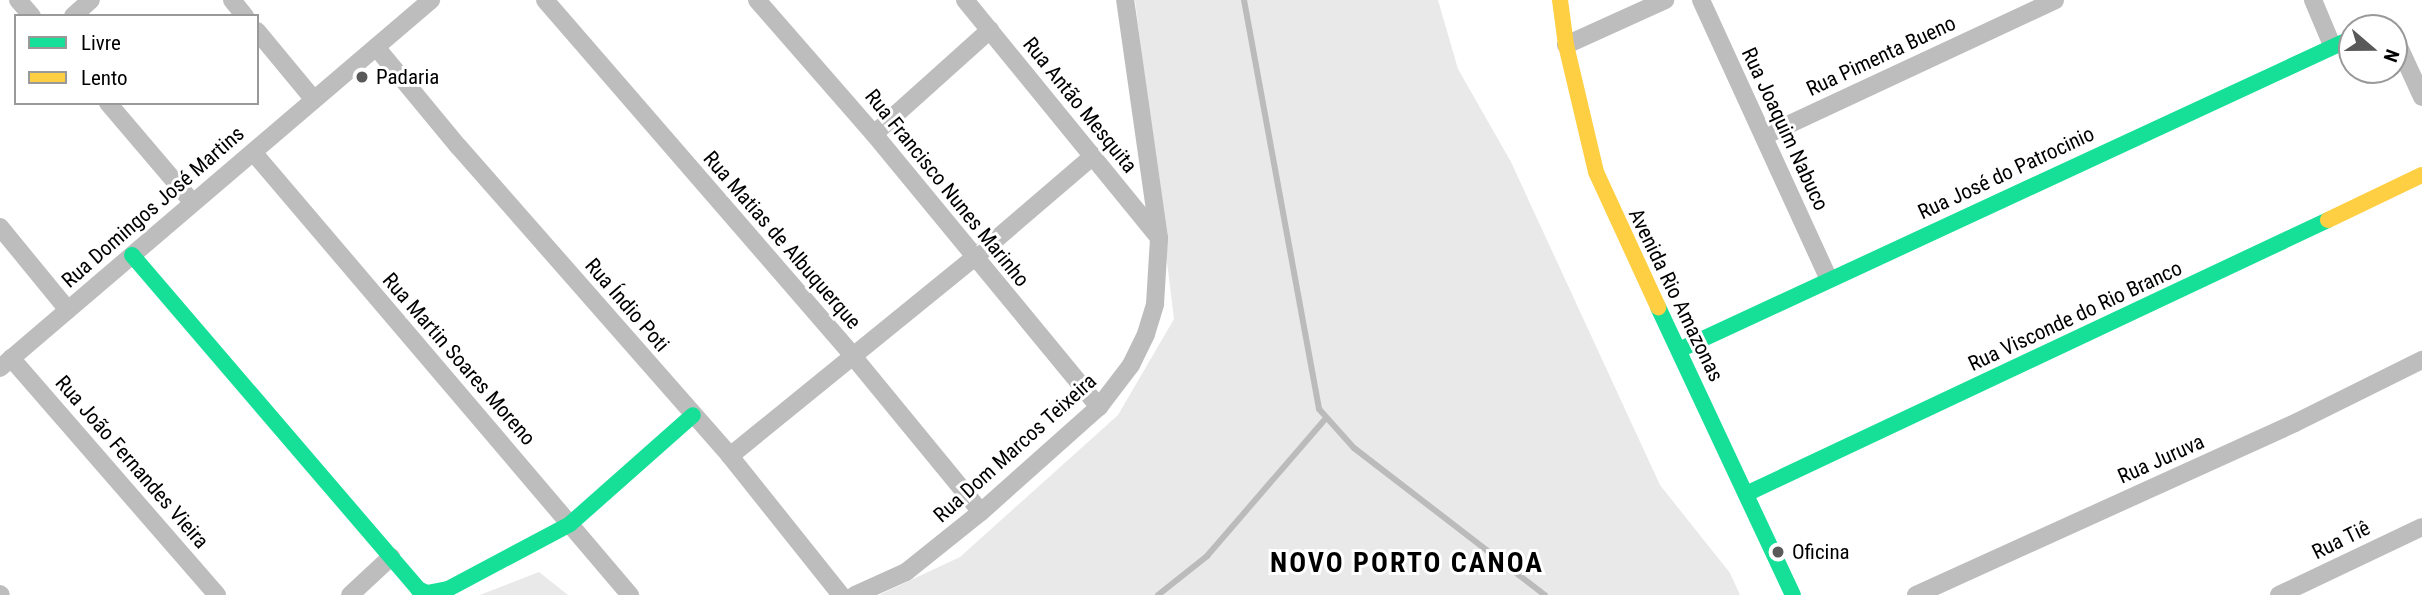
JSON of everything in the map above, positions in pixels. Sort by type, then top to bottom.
[{"type":"street","points":[[18,0],[30,14]]},
{"type":"street","points":[[75,14],[91,0]]},
{"type":"street","points":[[232,0],[243,14]]},
{"type":"street","name":"Rua Domingos José Martins","points":[[6,363],[431,0]]},
{"type":"street","name":"Rua Matias de Albuquerque","points":[[545,0],[852,355],[981,512]]},
{"type":"street","name":"Rua Francisco Nunes Marinho","points":[[757,0],[874,134],[1099,407]]},
{"type":"street","name":"Rua Antão Mesquita","points":[[965,0],[1159,238]]},
{"type":"street","name":"Rua Dom Marcos Teixeira","points":[[855,595],[906,572],[981,512],[1099,407],[1131,365],[1146,334],[1155,304],[1159,238],[1125,0]]},
{"type":"street","name":"Avenida Rio Amazonas","points":[[1560,0],[1566,44],[1597,172],[1793,595]]},
{"type":"street","points":[[1566,44],[1665,0]]},
{"type":"street","name":"Rua Joaquim Nabuco","points":[[1701,0],[1828,278]]},
{"type":"street","name":"Rua Pimenta Bueno","points":[[1764,136],[2055,0]]},
{"type":"street","points":[[2313,0],[2332,45]]},
{"type":"street","points":[[874,134],[990,30]]},
{"type":"street","points":[[259,33],[314,100]]},
{"type":"street","name":"Rua José do Patrocinio","points":[[1679,349],[2338,43]]},
{"type":"street","name":"Rua Índio Poti","points":[[376,47],[458,146],[730,456],[841,595]]},
{"type":"street","points":[[2408,66],[2422,97]]},
{"type":"street","points":[[110,105],[193,203]]},
{"type":"street","name":"Rua Martin Soares Moreno","points":[[253,152],[631,595]]},
{"type":"street","points":[[730,456],[974,258],[1093,156]]},
{"type":"street","name":"Rua Visconde do Rio Branco","points":[[1746,494],[2422,176]]},
{"type":"street","points":[[0,227],[68,310]]},
{"type":"street","points":[[132,255],[418,589],[427,593],[447,589],[570,524],[693,415]]},
{"type":"street","name":"Rua Juruva","points":[[1916,595],[2295,422],[2422,360]]},
{"type":"street","name":"Rua João Fernandes Vieira","points":[[6,363],[218,595]]},
{"type":"street","name":"Rua Tiê","points":[[2279,595],[2422,527]]},
{"type":"street","points":[[350,595],[391,557]]},
{"type":"shaded area","points":[[1135,0],[1438,0],[1458,69],[1511,162],[1660,485],[1730,573],[1740,595],[879,595],[960,557],[1118,415],[1174,319]]},
{"type":"shaded area","points":[[539,572],[568,595],[480,595]]},
{"type":"waterway","points":[[1244,0],[1319,409],[1354,448],[1545,595]]},
{"type":"waterway","points":[[1158,595],[1207,556],[1326,418]]},
{"type":"traffic: fast","points":[[1679,350],[2338,44]]},
{"type":"traffic: fast","points":[[1746,494],[2328,220]]},
{"type":"traffic: fast","points":[[132,255],[418,589],[427,593],[448,589],[570,524],[693,415]]},
{"type":"traffic: fast","points":[[1658,307],[1793,595]]},
{"type":"traffic: slow","points":[[1560,0],[1566,45],[1596,172],[1658,307]]},
{"type":"traffic: slow","points":[[2328,220],[2422,175]]},
{"type":"place","name":"Padaria","points":[[362,77]]},
{"type":"place","name":"Oficina","points":[[1778,552]]},
{"type":"district","name":"NOVO PORTO CANOA","points":[[1407,563]]}]
